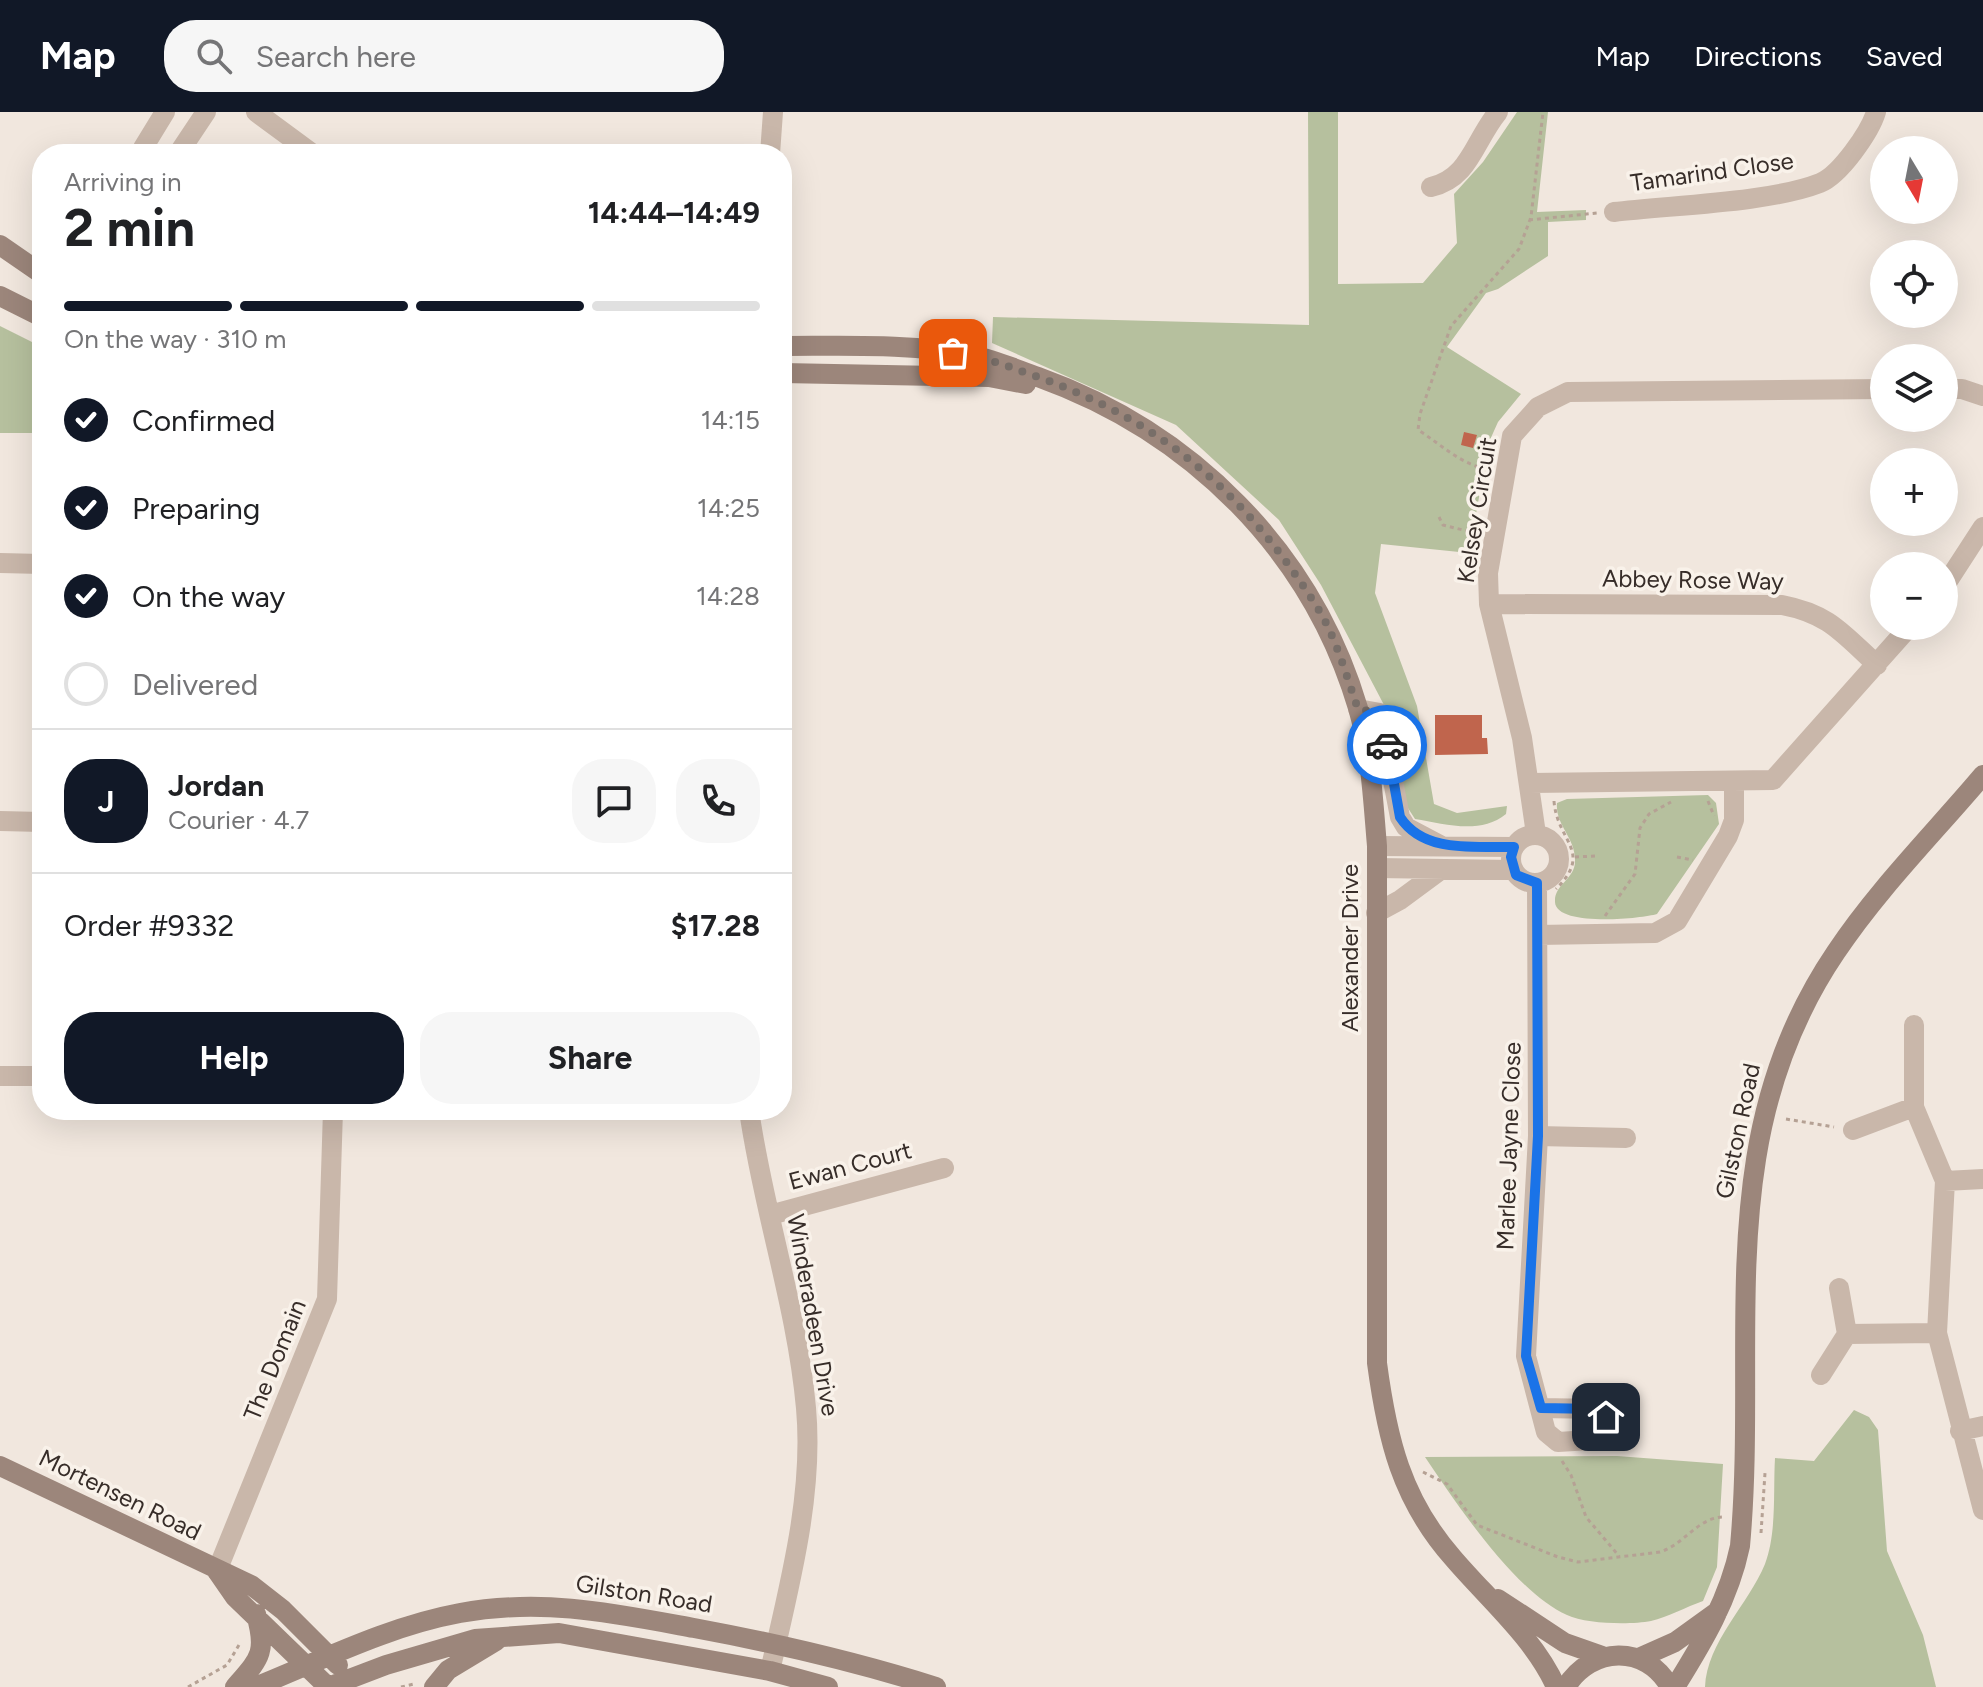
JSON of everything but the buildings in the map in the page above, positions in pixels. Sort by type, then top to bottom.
[{"type":"main road","points":[[0,245],[32,267]]},
{"type":"main road","points":[[0,296],[32,312]]},
{"type":"main road","name":"Alexander Drive","points":[[792,346],[903,346],[978,356],[1089,396],[1161,436],[1254,519],[1318,609],[1358,709],[1369,763],[1377,846],[1377,1363],[1396,1466],[1427,1524],[1537,1657],[1556,1687]]},
{"type":"main road","name":"Alexander Drive","points":[[792,373],[989,377],[1089,396]]},
{"type":"main road","name":"Gilston Road","points":[[1672,1687],[1707,1638],[1734,1574],[1740,1546],[1746,1225],[1752,1170],[1771,1085],[1796,1022],[1835,953],[1983,775]]},
{"type":"main road","name":"Mortensen Road","points":[[0,1466],[251,1585],[354,1683]]},
{"type":"main road","name":"Mortensen Road","points":[[217,1571],[235,1597],[328,1687]]},
{"type":"main road","name":"Alexander Drive","points":[[1478,1585],[1565,1643],[1602,1656],[1621,1654],[1639,1658]]},
{"type":"main road","name":"Gilston Road","points":[[255,1687],[432,1619],[520,1605],[581,1606],[776,1644],[936,1687]]},
{"type":"main road","points":[[1639,1658],[1675,1642],[1719,1610]]},
{"type":"main road","points":[[235,1687],[258,1661],[262,1648],[256,1614]]},
{"type":"main road","points":[[426,1685],[506,1634]]},
{"type":"main road","name":"Gilston Road","points":[[328,1687],[354,1683],[440,1648],[506,1634],[588,1636],[770,1671],[828,1687]]},
{"type":"main road","points":[[1566,1687],[1575,1673],[1602,1656]]},
{"type":"main road","points":[[1639,1658],[1653,1665],[1672,1687]]},
{"type":"street","points":[[145,144],[165,112]]},
{"type":"street","points":[[185,144],[206,112]]},
{"type":"street","points":[[256,112],[299,144]]},
{"type":"street","points":[[771,144],[773,112]]},
{"type":"street","points":[[1431,187],[1450,183],[1498,112]]},
{"type":"street","name":"Tamarind Close","points":[[1614,212],[1774,193],[1823,182],[1854,151],[1876,112]]},
{"type":"street","name":"Kelsey Circuit","points":[[1536,834],[1531,783],[1489,604],[1488,573],[1512,436],[1538,407],[1568,392],[1870,389]]},
{"type":"street","points":[[1958,389],[1983,396]]},
{"type":"street","points":[[1958,565],[1983,527]]},
{"type":"street","points":[[0,563],[32,564]]},
{"type":"street","name":"Abbey Rose Way","points":[[1489,604],[1782,605],[1812,610],[1826,618],[1877,665]]},
{"type":"street","points":[[1531,783],[1764,782],[1783,772],[1898,640]]},
{"type":"street","points":[[1358,709],[1380,713],[1400,817],[1406,827],[1442,846]]},
{"type":"street","points":[[1538,935],[1655,933],[1677,921],[1728,836],[1734,820],[1734,782]]},
{"type":"street","points":[[0,821],[32,822]]},
{"type":"street","points":[[1377,868],[1513,870],[1523,880],[1545,890],[1560,858],[1553,841],[1536,834],[1521,839],[1514,847],[1513,870]]},
{"type":"street","points":[[1377,846],[1514,847]]},
{"type":"street","points":[[1376,913],[1400,900],[1442,869]]},
{"type":"street","name":"Marlee Jayne Close","points":[[1545,890],[1538,935],[1538,1136],[1526,1356],[1546,1432],[1558,1442]]},
{"type":"street","points":[[1914,1025],[1914,1107],[1945,1181],[1937,1333],[1983,1510]]},
{"type":"street","points":[[0,1076],[32,1076]]},
{"type":"street","points":[[1853,1130],[1914,1107]]},
{"type":"street","name":"The Domain","points":[[217,1571],[327,1299],[333,1120]]},
{"type":"street","name":"Winderadeen Drive","points":[[750,1120],[758,1171],[770,1215],[800,1366],[807,1436],[804,1495],[770,1671]]},
{"type":"street","points":[[1538,1136],[1626,1138]]},
{"type":"street","name":"Ewan Court","points":[[770,1215],[944,1168]]},
{"type":"street","points":[[1945,1181],[1983,1179]]},
{"type":"street","points":[[1821,1375],[1847,1334],[1839,1288]]},
{"type":"street","points":[[1847,1334],[1937,1333]]},
{"type":"street","points":[[1541,1408],[1598,1409],[1606,1417],[1599,1435],[1558,1442]]},
{"type":"street","points":[[1960,1431],[1983,1426]]},
{"type":"path","points":[[1505,474],[1463,464],[1443,445],[1418,430],[1420,414],[1451,326],[1519,249],[1529,220],[1543,112]]},
{"type":"path","points":[[1529,220],[1614,212]]},
{"type":"path","points":[[1439,517],[1440,523],[1456,530],[1494,536]]},
{"type":"path","points":[[1545,890],[1572,872],[1574,857],[1556,820],[1552,782]]},
{"type":"path","points":[[1699,783],[1696,797],[1705,797],[1709,802],[1715,817],[1713,827]]},
{"type":"path","points":[[1596,919],[1604,919],[1635,874],[1640,828],[1649,814],[1674,800]]},
{"type":"path","points":[[1677,857],[1694,861],[1701,850]]},
{"type":"path","points":[[1574,857],[1595,856]]},
{"type":"path","points":[[1782,1128],[1787,1108]]},
{"type":"path","points":[[1784,1119],[1853,1130]]},
{"type":"path","points":[[1558,1442],[1561,1461],[1571,1475],[1586,1517],[1620,1557]]},
{"type":"path","points":[[1396,1466],[1431,1474],[1447,1484],[1477,1525],[1578,1562],[1673,1548],[1708,1517],[1723,1517]]},
{"type":"path","points":[[1765,1472],[1765,1519]]},
{"type":"path","points":[[188,1687],[227,1665],[239,1645]]},
{"type":"path","points":[[401,1687],[426,1685]]},
{"type":"green space","points":[[1308,112],[1338,112],[1338,284],[1423,283],[1457,243],[1454,194],[1483,162],[1517,112],[1548,112],[1537,212],[1586,210],[1586,220],[1548,222],[1548,256],[1498,289],[1486,293],[1447,347],[1521,394],[1498,422],[1489,442],[1469,553],[1381,544],[1375,593],[1417,706],[1434,804],[1457,813],[1507,806],[1506,814],[1485,824],[1462,826],[1415,819],[1406,805],[1394,724],[1321,585],[1279,520],[1176,425],[992,343],[993,317],[1309,325]]},
{"type":"green space","points":[[0,326],[32,342],[32,433],[0,433]]},
{"type":"green space","points":[[1708,795],[1716,803],[1719,824],[1657,914],[1600,919],[1569,915],[1559,910],[1556,896],[1572,872],[1575,860],[1572,844],[1559,818],[1557,803],[1567,799]]},
{"type":"green space","points":[[1854,1410],[1869,1417],[1878,1430],[1887,1551],[1923,1635],[1936,1687],[1705,1687],[1707,1670],[1720,1639],[1758,1579],[1769,1552],[1775,1458],[1814,1461]]},
{"type":"green space","points":[[1617,1456],[1723,1464],[1717,1567],[1703,1601],[1664,1617],[1642,1622],[1596,1622],[1567,1615],[1527,1587],[1507,1567],[1425,1457]]},
{"type":"way so far","points":[[953,353],[978,356],[1089,396],[1161,436],[1210,476],[1254,519],[1318,609],[1358,709],[1380,713],[1387,745]]},
{"type":"route","points":[[1387,745],[1400,817],[1406,827],[1442,846],[1514,847],[1511,857],[1516,875],[1537,883],[1538,1136],[1526,1356],[1541,1408],[1598,1409],[1606,1417]]}]
